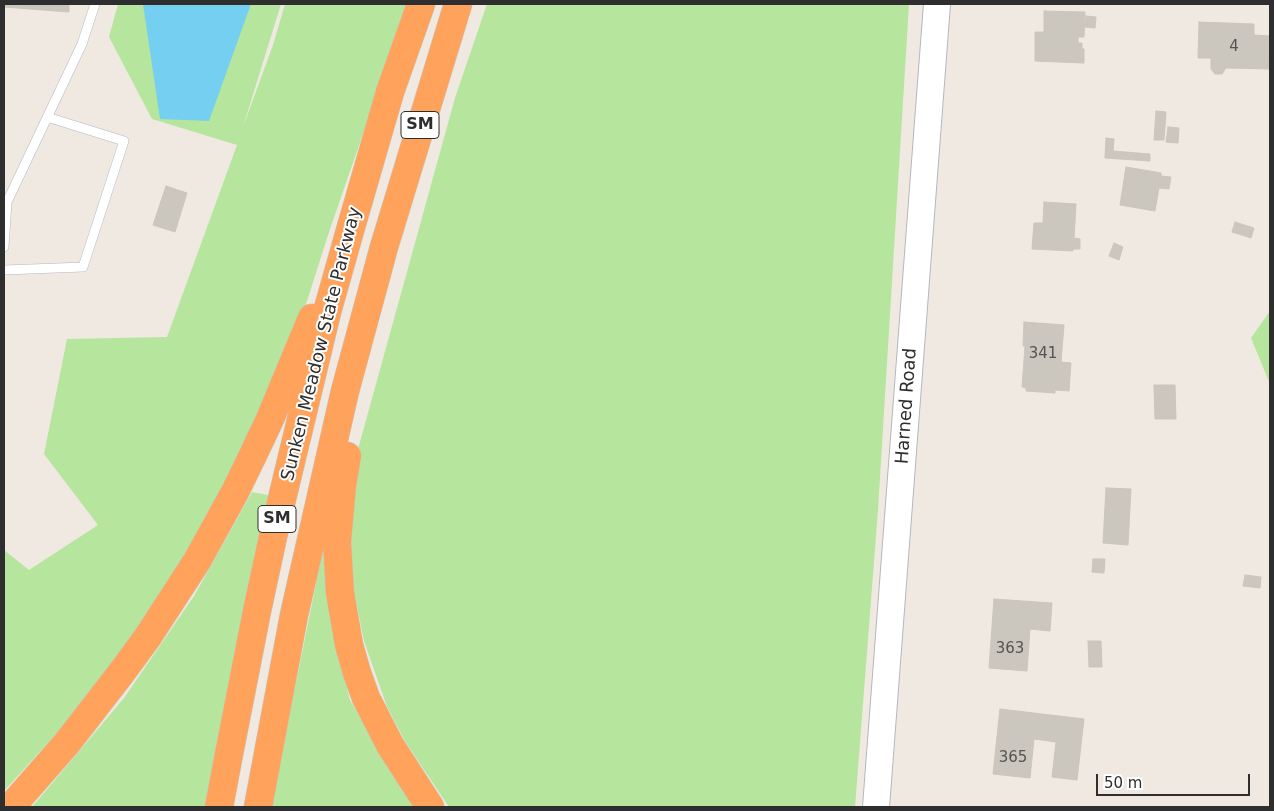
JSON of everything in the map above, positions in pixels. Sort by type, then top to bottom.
[{"type":"highway","name":"Sunken Meadow State Parkway","points":[[220,807],[257,611],[318,348],[348,234],[390,92],[421,4]]},
{"type":"highway","name":"Sunken Meadow State Parkway","points":[[258,807],[279,690],[345,391],[384,247],[458,4]]},
{"type":"highway","points":[[11,807],[94,709],[147,638],[197,561],[235,492],[270,419],[348,234]]},
{"type":"highway","points":[[384,247],[363,383],[353,424],[342,486],[337,542],[340,592],[349,645],[366,698],[390,745],[430,807]]},
{"type":"main road","name":"Harned Road","points":[[876,807],[937,4]]},
{"type":"lane","points":[[4,246],[7,202],[82,44],[95,4]]},
{"type":"lane","points":[[4,270],[83,267],[124,141],[47,117]]},
{"type":"green space","points":[[118,4],[281,4],[243,127],[273,45],[285,4],[408,4],[329,232],[300,323],[246,448],[160,602],[87,700],[4,791],[4,550],[29,570],[98,525],[44,454],[67,339],[167,337],[237,145],[152,119],[109,37]]},
{"type":"green space","points":[[487,4],[909,4],[878,510],[855,807],[449,807],[406,743],[387,707],[364,641],[349,567],[349,505],[355,460],[455,98]]},
{"type":"green space","points":[[1270,311],[1270,384],[1251,338]]},
{"type":"green space","points":[[252,492],[273,496],[208,807],[32,807],[124,698],[194,596]]},
{"type":"green space","points":[[325,539],[336,645],[350,700],[384,758],[416,807],[271,807]]},
{"type":"water","points":[[143,4],[251,4],[209,121],[160,119]]},
{"type":"building","points":[[4,4],[69,4],[69,12],[4,7]]},
{"type":"building","points":[[1044,11],[1085,12],[1084,37],[1078,37],[1078,43],[1082,43],[1082,49],[1084,49],[1084,63],[1035,61],[1035,32],[1044,32]]},
{"type":"building","points":[[1086,16],[1096,17],[1095,28],[1085,27]]},
{"type":"building","points":[[1199,22],[1254,24],[1254,35],[1270,36],[1269,69],[1226,68],[1222,74],[1215,74],[1211,69],[1211,58],[1198,58]]},
{"type":"building","points":[[1156,111],[1166,112],[1164,140],[1154,140]]},
{"type":"building","points":[[1168,127],[1179,128],[1178,143],[1166,142]]},
{"type":"building","points":[[1106,138],[1114,139],[1113,151],[1150,154],[1150,161],[1105,158]]},
{"type":"building","points":[[1126,167],[1161,173],[1161,176],[1171,177],[1169,189],[1159,188],[1155,211],[1120,205]]},
{"type":"building","points":[[166,186],[187,193],[175,232],[153,225]]},
{"type":"building","points":[[1044,202],[1076,204],[1074,238],[1080,239],[1080,249],[1073,249],[1073,251],[1032,249],[1034,223],[1043,223]]},
{"type":"building","points":[[1235,222],[1254,228],[1251,238],[1232,232]]},
{"type":"building","points":[[1114,243],[1123,247],[1119,260],[1109,256]]},
{"type":"building","points":[[1024,322],[1064,325],[1061,362],[1071,363],[1069,391],[1055,390],[1055,393],[1026,391],[1026,388],[1022,387],[1025,346],[1023,346]]},
{"type":"building","points":[[1154,385],[1175,385],[1176,419],[1155,419]]},
{"type":"building","points":[[1106,488],[1131,489],[1128,545],[1103,543]]},
{"type":"building","points":[[1093,559],[1105,559],[1104,573],[1092,572]]},
{"type":"building","points":[[1245,575],[1261,577],[1260,588],[1243,586]]},
{"type":"building","points":[[994,599],[1052,603],[1050,631],[1030,629],[1027,671],[989,668]]},
{"type":"building","points":[[1088,641],[1101,641],[1102,667],[1089,667]]},
{"type":"building","points":[[1000,709],[1084,719],[1077,780],[1052,777],[1056,742],[1034,739],[1030,778],[993,774]]}]
